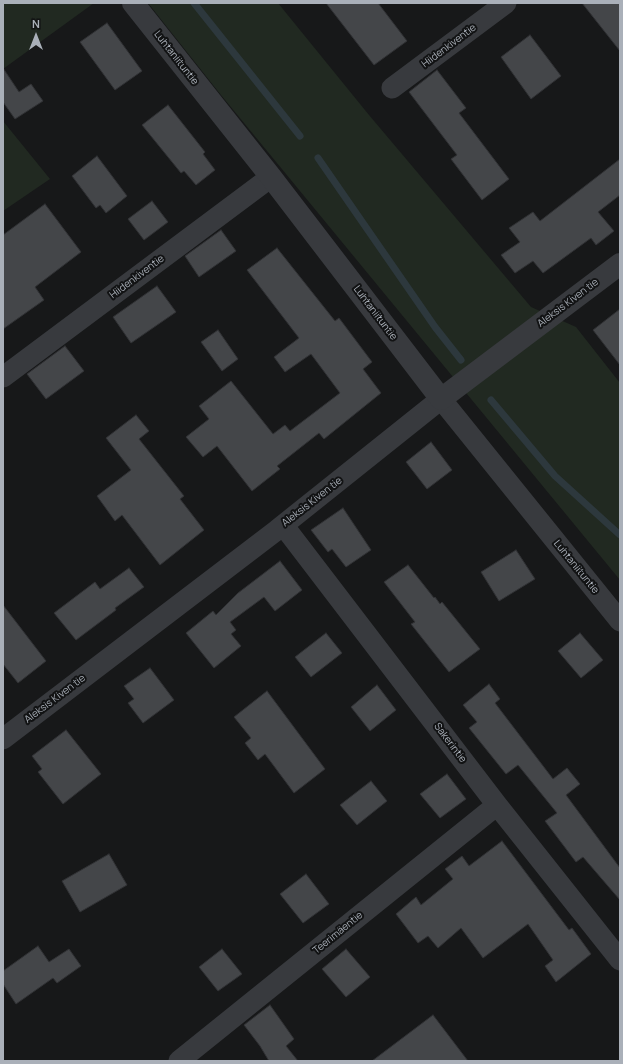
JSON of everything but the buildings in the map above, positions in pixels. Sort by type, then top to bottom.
[{"type":"street","name":"Luhtaniituntie","points":[[133,3],[271,177],[441,399],[620,621]]},
{"type":"street","name":"Hiidenkiventie","points":[[392,88],[506,3]]},
{"type":"street","name":"Hiidenkiventie","points":[[3,377],[271,177]]},
{"type":"street","name":"Aleksis Kiven tie","points":[[3,739],[283,525],[441,399],[620,264]]},
{"type":"street","name":"Sakerintie","points":[[283,525],[497,805],[620,960]]},
{"type":"street","name":"Teerimäentie","points":[[179,1061],[497,805]]},
{"type":"shaded area","points":[[3,3],[94,3],[3,69]]},
{"type":"shaded area","points":[[148,3],[278,3],[369,115],[531,307],[576,327],[620,383],[620,580],[221,95]]},
{"type":"shaded area","points":[[3,121],[50,179],[3,211]]},
{"type":"waterway","points":[[194,3],[300,136]]},
{"type":"waterway","points":[[318,158],[435,327],[461,360]]},
{"type":"waterway","points":[[491,400],[555,476],[620,535]]}]
